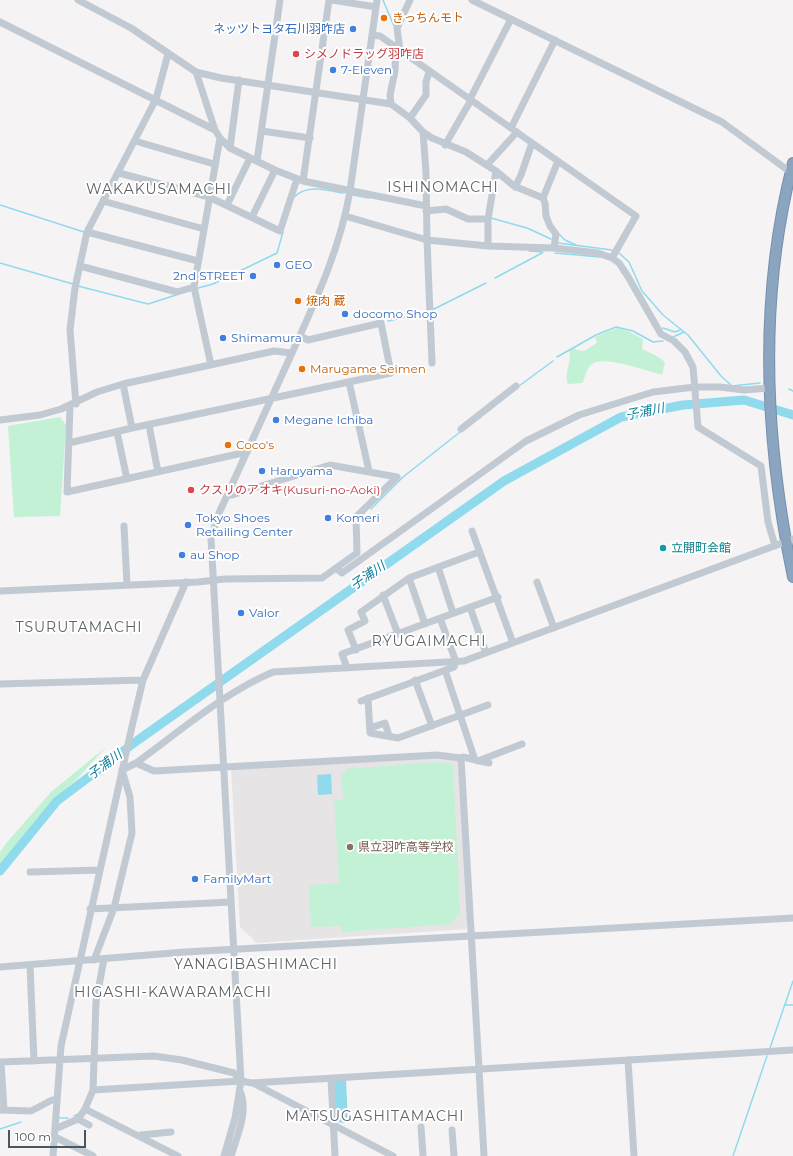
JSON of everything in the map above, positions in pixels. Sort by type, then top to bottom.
[{"type":"highway","points":[[792,170],[776,261],[770,330],[769,391],[771,435],[789,540],[793,577]]},
{"type":"street","points":[[78,0],[131,28],[196,72],[391,104],[410,118],[423,132],[445,145],[466,152],[496,171],[515,187],[542,198],[545,203],[546,216],[550,226],[556,234],[554,248]]},
{"type":"street","points":[[257,161],[280,0]]},
{"type":"street","points":[[118,173],[209,197],[280,231],[300,180],[310,138],[329,0]]},
{"type":"street","points":[[224,1156],[236,1118],[241,1081],[211,538],[228,494],[300,336],[333,257],[345,216],[350,191],[377,3],[332,0]]},
{"type":"street","points":[[391,104],[390,95],[398,50],[397,28],[410,0]]},
{"type":"street","points":[[472,0],[722,122],[792,170]]},
{"type":"street","points":[[445,145],[470,100],[511,19]]},
{"type":"street","points":[[0,22],[156,99],[214,130]]},
{"type":"street","points":[[372,35],[380,36],[429,72],[636,216],[612,258]]},
{"type":"street","points":[[487,165],[514,130],[555,40]]},
{"type":"street","points":[[168,54],[156,99],[87,232],[75,288],[70,330],[73,405],[66,492],[247,452]]},
{"type":"street","points":[[196,72],[214,130],[230,148],[275,170],[300,180],[426,209],[446,210],[468,219],[488,219]]},
{"type":"street","points":[[410,118],[426,95],[426,82],[429,72]]},
{"type":"street","points":[[230,148],[239,80]]},
{"type":"street","points":[[262,131],[310,138]]},
{"type":"street","points":[[423,132],[426,172],[432,363]]},
{"type":"street","points":[[211,365],[194,287],[214,164],[220,138]]},
{"type":"street","points":[[135,142],[214,164]]},
{"type":"street","points":[[515,187],[525,165],[532,143]]},
{"type":"street","points":[[227,205],[250,158]]},
{"type":"street","points":[[542,198],[558,161]]},
{"type":"street","points":[[252,217],[275,170]]},
{"type":"street","points":[[488,246],[488,219],[496,171]]},
{"type":"street","points":[[103,201],[204,229]]},
{"type":"street","points":[[345,216],[427,240],[488,246],[554,248],[598,253],[612,258],[619,264],[627,275],[661,334],[674,341],[685,352],[693,367],[696,422],[698,427],[761,466],[768,522],[776,546]]},
{"type":"street","points":[[87,232],[198,261]]},
{"type":"street","points":[[80,266],[177,292],[194,287]]},
{"type":"street","points":[[69,443],[132,428],[391,373],[381,323],[308,340],[300,336]]},
{"type":"street","points":[[0,420],[40,415],[73,405],[97,392],[123,384],[274,351],[292,353]]},
{"type":"street","points":[[349,382],[369,471]]},
{"type":"street","points":[[123,384],[132,428]]},
{"type":"street","points":[[461,428],[516,386]]},
{"type":"street","points":[[336,568],[342,573],[526,441],[598,408],[653,392],[720,387],[769,391]]},
{"type":"street","points":[[149,425],[158,472]]},
{"type":"street","points":[[117,432],[127,479]]},
{"type":"street","points":[[0,591],[186,582],[322,578],[356,553],[356,517],[398,477],[330,465],[232,495],[228,494]]},
{"type":"street","points":[[124,526],[127,585]]},
{"type":"street","points":[[472,531],[513,643]]},
{"type":"street","points":[[122,770],[136,763],[220,700],[263,676],[274,672],[456,662],[486,653],[789,540]]},
{"type":"street","points":[[356,650],[348,630],[365,621],[361,612],[409,578],[480,552]]},
{"type":"street","points":[[438,567],[453,613]]},
{"type":"street","points":[[409,578],[425,624]]},
{"type":"street","points":[[53,1156],[58,1060],[90,909],[133,722],[143,680],[186,582]]},
{"type":"street","points":[[537,582],[554,628]]},
{"type":"street","points":[[383,595],[398,634]]},
{"type":"street","points":[[347,668],[342,654],[497,597]]},
{"type":"street","points":[[470,608],[486,653]]},
{"type":"street","points":[[440,618],[456,662]]},
{"type":"street","points":[[456,662],[454,666],[445,670],[365,699],[370,732],[398,738],[488,705]]},
{"type":"street","points":[[445,670],[460,716],[477,760]]},
{"type":"street","points":[[0,684],[143,680]]},
{"type":"street","points":[[415,680],[432,726]]},
{"type":"street","points":[[370,728],[385,723],[388,736]]},
{"type":"street","points":[[477,760],[522,744]]},
{"type":"street","points":[[136,763],[154,771],[437,755],[463,757],[489,763]]},
{"type":"street","points":[[461,758],[470,936],[484,1156]]},
{"type":"street","points":[[94,960],[114,908],[132,833],[133,821],[130,797],[122,770]]},
{"type":"street","points":[[30,872],[99,870]]},
{"type":"street","points":[[90,909],[231,902]]},
{"type":"street","points":[[0,967],[234,949],[793,918]]},
{"type":"street","points":[[55,1129],[78,1119],[85,1109],[94,1090],[96,1002],[104,959]]},
{"type":"street","points":[[30,965],[34,1061]]},
{"type":"street","points":[[94,1090],[241,1081],[252,1083],[793,1050]]},
{"type":"street","points":[[56,1100],[52,1100],[32,1111],[2,1110],[0,1062],[139,1056],[182,1060],[234,1073],[241,1081]]},
{"type":"street","points":[[628,1060],[634,1156]]},
{"type":"street","points":[[331,1078],[335,1156]]},
{"type":"street","points":[[252,1083],[393,1156]]},
{"type":"street","points":[[219,1156],[240,1092]]},
{"type":"street","points":[[231,1156],[244,1102],[240,1092]]},
{"type":"street","points":[[85,1109],[176,1155]]},
{"type":"street","points":[[78,1119],[89,1125]]},
{"type":"street","points":[[422,1127],[423,1156]]},
{"type":"street","points":[[452,1130],[454,1156]]},
{"type":"street","points":[[140,1136],[170,1132]]},
{"type":"street","points":[[54,1137],[93,1156]]},
{"type":"shaded area","name":"県立羽咋高等学校","points":[[438,757],[459,760],[469,924],[467,925],[467,929],[255,943],[254,940],[240,927],[231,769]]},
{"type":"green space","points":[[617,328],[628,331],[643,339],[642,349],[665,362],[662,375],[636,367],[605,361],[592,364],[588,368],[582,383],[568,384],[567,376],[570,359],[569,351],[575,348],[576,350],[584,351],[597,343],[595,337]]},
{"type":"green space","points":[[60,417],[66,425],[60,516],[14,517],[8,426]]},
{"type":"green space","points":[[106,747],[76,780],[54,799],[50,807],[38,817],[0,868],[0,852],[8,841],[51,792]]},
{"type":"green space","points":[[436,762],[453,764],[460,913],[450,924],[342,932],[341,926],[311,927],[309,885],[339,883],[334,800],[343,799],[341,773],[346,772],[346,769]]},
{"type":"water","points":[[331,774],[332,794],[318,795],[317,775]]},
{"type":"water","points":[[346,1080],[348,1123],[334,1122],[333,1081]]},
{"type":"waterway","points":[[383,0],[394,26]]},
{"type":"waterway","points":[[294,197],[305,190],[311,189],[343,193]]},
{"type":"waterway","points":[[353,195],[369,198]]},
{"type":"waterway","points":[[0,205],[84,232]]},
{"type":"waterway","points":[[491,218],[527,228],[551,239]]},
{"type":"waterway","points":[[198,288],[213,284],[277,253],[283,232]]},
{"type":"waterway","points":[[559,234],[565,240],[576,245]]},
{"type":"waterway","points":[[558,243],[612,250]]},
{"type":"waterway","points":[[529,251],[543,252]]},
{"type":"waterway","points":[[495,278],[542,253]]},
{"type":"waterway","points":[[555,253],[600,257]]},
{"type":"waterway","points":[[619,253],[629,262],[642,291],[663,315],[688,335],[721,376],[732,386],[760,383]]},
{"type":"waterway","points":[[0,263],[73,284]]},
{"type":"waterway","points":[[432,310],[486,283]]},
{"type":"waterway","points":[[78,286],[148,304],[176,295]]},
{"type":"waterway","points":[[388,321],[427,312]]},
{"type":"waterway","points":[[557,357],[596,335],[616,327],[633,331],[653,342],[663,341]]},
{"type":"waterway","points":[[663,328],[675,332],[680,330]]},
{"type":"waterway","points":[[673,337],[684,332]]},
{"type":"waterway","points":[[519,386],[553,361]]},
{"type":"waterway","points":[[789,389],[793,391]]},
{"type":"waterway","name":"子浦川","points":[[0,871],[57,801],[138,740],[504,481],[621,417],[683,405],[744,400],[793,415]]},
{"type":"waterway","points":[[371,509],[403,477],[460,432]]},
{"type":"waterway","points":[[770,1048],[793,981]]},
{"type":"waterway","points":[[785,1005],[793,1005]]},
{"type":"waterway","points":[[733,1156],[767,1056]]},
{"type":"waterway","points":[[74,1116],[78,1114]]},
{"type":"waterway","points":[[59,1118],[68,1118]]},
{"type":"waterway","points":[[0,1129],[21,1122]]},
{"type":"place","name":"きっちんモト","points":[[384,18]]},
{"type":"place","name":"ネッツトヨタ石川羽咋店","points":[[353,29]]},
{"type":"place","name":"シメノドラッグ羽咋店","points":[[296,54]]},
{"type":"place","name":"7-Eleven","points":[[333,70]]},
{"type":"place","name":"GEO","points":[[277,265]]},
{"type":"place","name":"2nd STREET","points":[[253,276]]},
{"type":"place","name":"焼肉 蔵","points":[[298,301]]},
{"type":"place","name":"docomo Shop","points":[[345,314]]},
{"type":"place","name":"Shimamura","points":[[223,338]]},
{"type":"place","name":"Marugame Seimen","points":[[302,369]]},
{"type":"place","name":"Megane Ichiba","points":[[276,420]]},
{"type":"place","name":"Coco's","points":[[228,445]]},
{"type":"place","name":"Haruyama","points":[[262,471]]},
{"type":"place","name":"クスリのアオキ(Kusuri-no-Aoki)","points":[[191,490]]},
{"type":"place","name":"Komeri","points":[[328,518]]},
{"type":"place","name":"Tokyo Shoes Retailing Center","points":[[188,525]]},
{"type":"place","name":"立開町会館","points":[[663,548]]},
{"type":"place","name":"au Shop","points":[[182,555]]},
{"type":"place","name":"Valor","points":[[241,613]]},
{"type":"place","name":"県立羽咋高等学校","points":[[350,847]]},
{"type":"place","name":"FamilyMart","points":[[195,879]]},
{"type":"district","name":"ISHINOMACHI","points":[[443,188]]},
{"type":"district","name":"WAKAKUSAMACHI","points":[[159,190]]},
{"type":"district","name":"TSURUTAMACHI","points":[[79,628]]},
{"type":"district","name":"RYUGAIMACHI","points":[[429,642]]},
{"type":"district","name":"YANAGIBASHIMACHI","points":[[256,965]]},
{"type":"district","name":"HIGASHI-KAWARAMACHI","points":[[173,993]]},
{"type":"district","name":"MATSUGASHITAMACHI","points":[[375,1117]]}]
